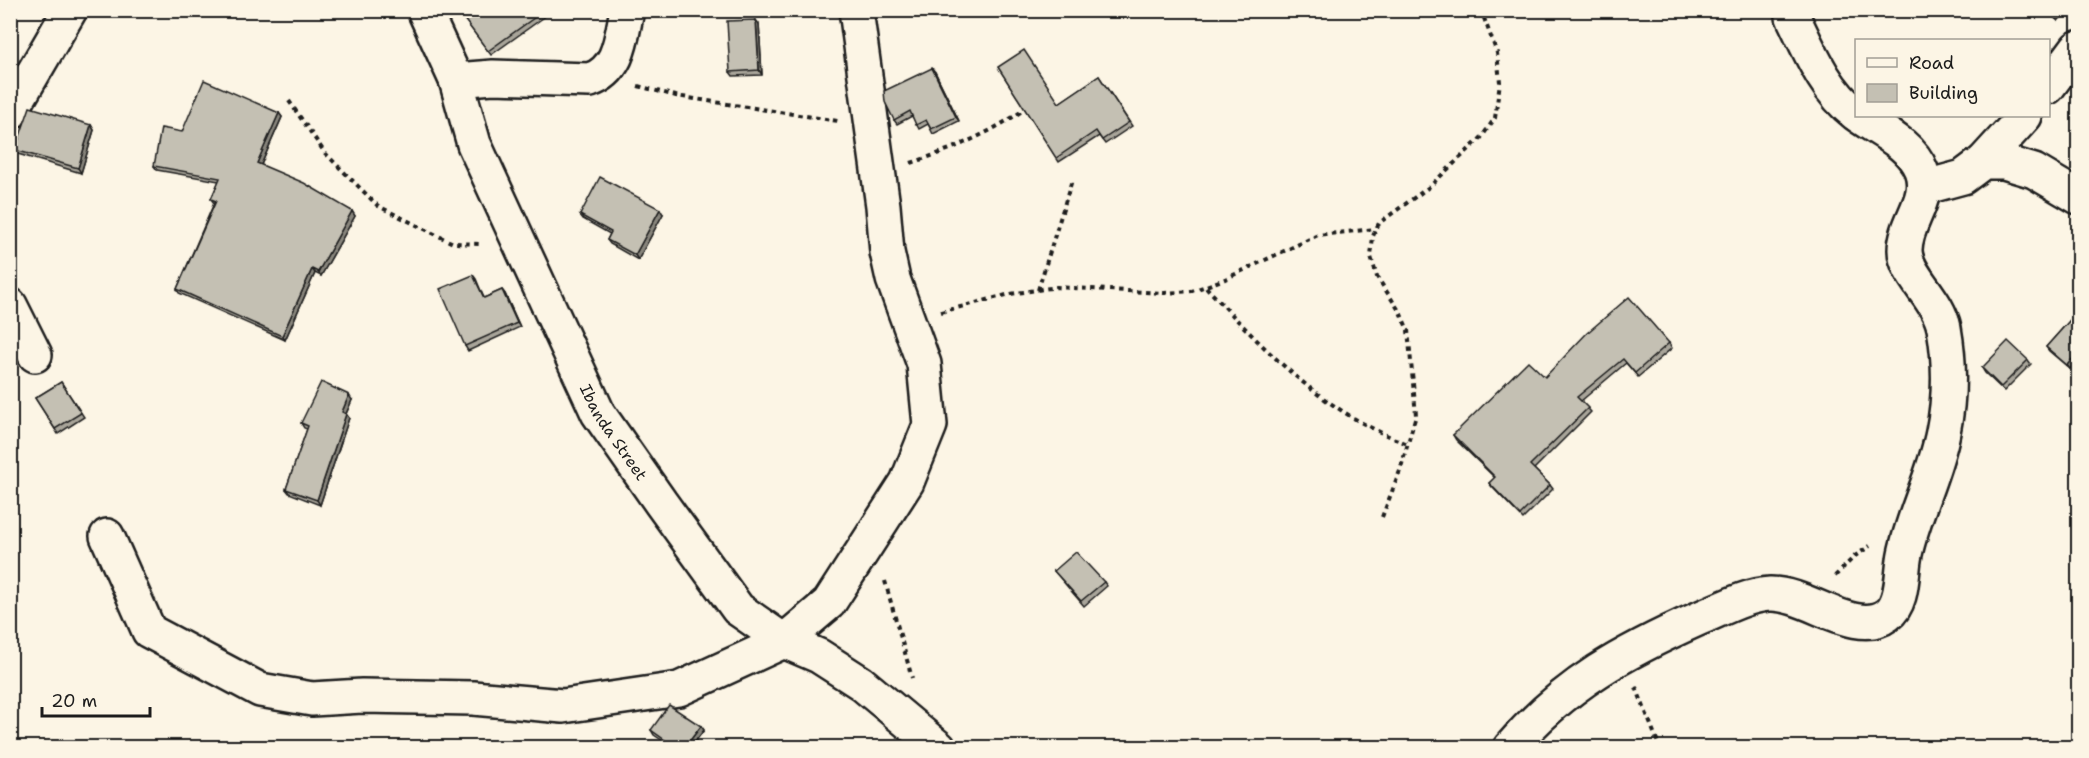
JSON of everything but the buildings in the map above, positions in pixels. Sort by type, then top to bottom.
[{"type":"street","points":[[10,113],[70,10]]},
{"type":"street","name":"Ibanda Street","points":[[424,10],[456,80],[474,144],[598,413],[738,609],[784,641],[819,656],[861,683],[939,747]]},
{"type":"street","points":[[456,80],[493,77],[590,80],[603,76],[616,59],[627,10]]},
{"type":"street","points":[[107,536],[149,631],[260,690],[312,699],[362,696],[473,698],[563,706],[679,689],[784,641],[829,603],[907,482],[930,425],[924,364],[893,279],[887,252],[856,10]]},
{"type":"street","points":[[1793,10],[1793,17],[1819,69],[1841,102],[1855,113]]},
{"type":"street","points":[[2050,86],[2077,48]]},
{"type":"street","points":[[1510,747],[1534,720],[1573,686],[1654,639],[1741,601],[1768,594],[1788,595],[1856,621],[1873,621],[1886,616],[1894,606],[1900,590],[1911,525],[1933,470],[1943,432],[1949,373],[1941,318],[1935,302],[1907,265],[1905,249],[1909,230],[1926,188],[1921,168],[1904,146],[1861,117]]},
{"type":"street","points":[[1926,188],[1963,177],[1983,162],[2024,117]]},
{"type":"street","points":[[1983,162],[2004,162],[2034,171],[2079,197]]},
{"type":"street","points":[[10,306],[35,355]]},
{"type":"path","points":[[911,327],[951,308],[1038,290],[1074,287],[1180,293],[1206,287],[1318,235],[1375,229],[1462,156],[1481,138],[1495,118],[1500,82],[1497,53],[1481,10]]},
{"type":"path","points":[[603,76],[676,96],[871,126]]},
{"type":"path","points":[[290,101],[325,153],[378,206],[453,243],[521,245]]},
{"type":"path","points":[[878,169],[909,164],[967,143],[989,132],[1032,104]]},
{"type":"path","points":[[1038,290],[1072,180]]},
{"type":"path","points":[[1375,229],[1371,257],[1377,277],[1400,312],[1410,340],[1416,415],[1382,517]]},
{"type":"path","points":[[1206,287],[1308,389],[1372,430],[1407,444]]},
{"type":"path","points":[[1812,604],[1855,556],[1911,525]]},
{"type":"path","points":[[873,536],[914,684]]},
{"type":"path","points":[[1617,659],[1641,697],[1660,747]]}]
